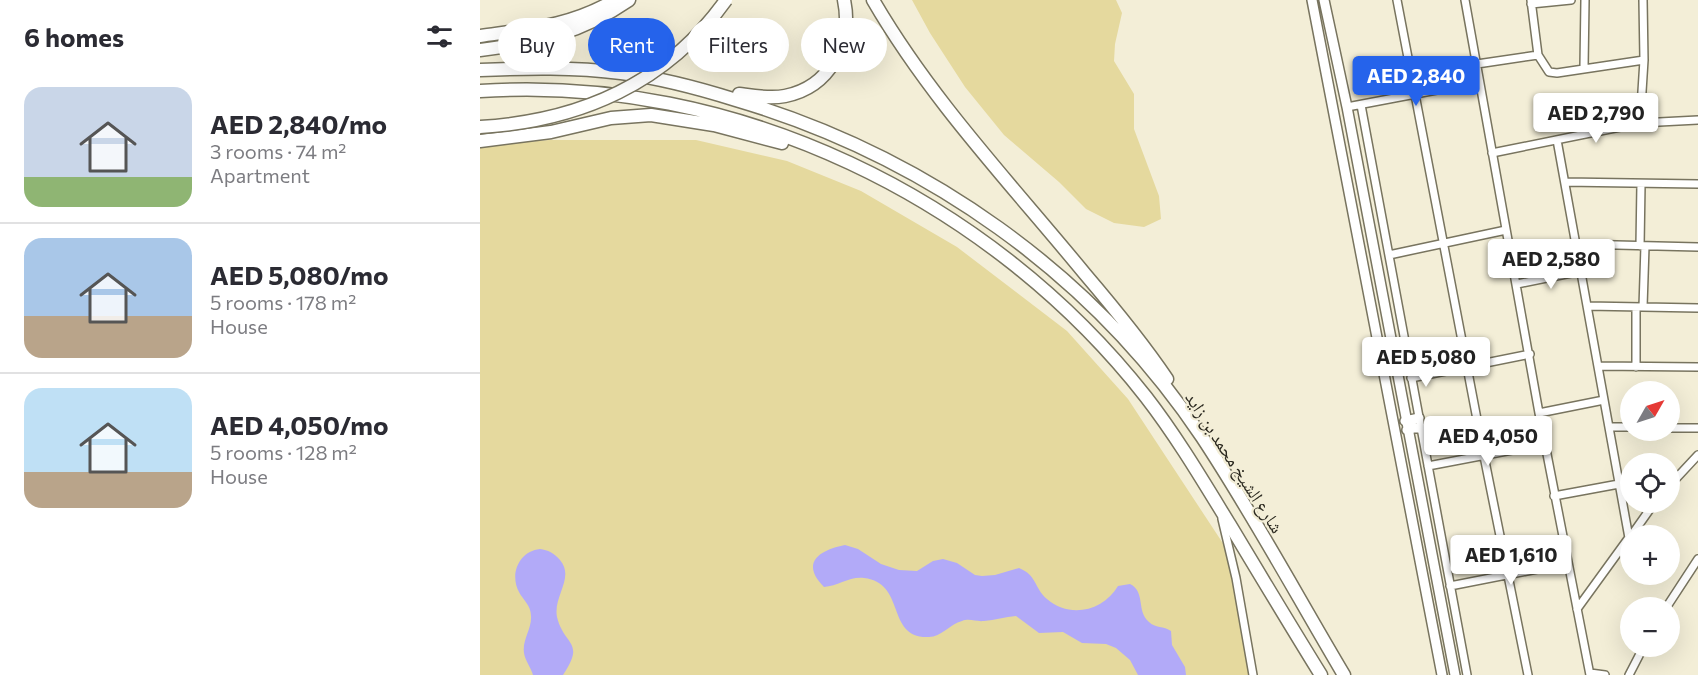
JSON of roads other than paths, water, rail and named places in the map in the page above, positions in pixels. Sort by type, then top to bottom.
[{"type":"highway","points":[[480,36],[552,26],[615,0]]},
{"type":"highway","points":[[480,50],[523,45],[561,35],[597,20],[629,0]]},
{"type":"highway","points":[[480,127],[515,124],[558,115],[619,92],[655,72],[687,46],[726,0]]},
{"type":"highway","points":[[707,91],[777,97],[797,93],[816,82],[831,67],[841,50],[846,21],[844,0]]},
{"type":"highway","points":[[873,0],[902,47],[935,93],[1133,332],[1169,382],[1202,436]]},
{"type":"highway","name":"شارع الشيخ محمد بن زايد","points":[[480,70],[533,68],[591,70],[650,78],[707,91],[773,111],[858,144],[930,182],[989,220],[1061,277],[1105,319],[1146,364],[1202,436],[1344,675]]},
{"type":"highway","name":"شارع الشيخ محمد بن زايد","points":[[480,91],[562,90],[649,100],[737,121],[825,152],[882,178],[937,209],[989,244],[1046,291],[1105,349],[1146,397],[1195,467],[1321,675]]},
{"type":"highway","points":[[480,141],[551,132],[611,118],[651,115],[714,125],[825,152]]},
{"type":"main road","points":[[1312,0],[1442,675]]},
{"type":"main road","points":[[1324,0],[1347,107],[1455,675]]},
{"type":"main road","points":[[1406,426],[1419,418]]},
{"type":"main road","points":[[1406,426],[1421,428]]},
{"type":"street","points":[[1397,0],[1528,675]]},
{"type":"street","points":[[1465,0],[1530,354],[1544,444],[1590,674],[1605,675]]},
{"type":"street","points":[[1571,0],[1531,2],[1538,55],[1546,69],[1553,73],[1644,60]]},
{"type":"street","points":[[1584,67],[1586,0]]},
{"type":"street","points":[[1640,123],[1644,60],[1643,0]]},
{"type":"street","points":[[1477,64],[1538,55]]},
{"type":"street","points":[[1347,107],[1479,82]]},
{"type":"street","points":[[1361,105],[1467,675]]},
{"type":"street","points":[[1492,153],[1640,123],[1698,120]]},
{"type":"street","points":[[1557,140],[1628,525]]},
{"type":"street","points":[[1565,182],[1698,184]]},
{"type":"street","points":[[1636,367],[1642,246],[1641,184]]},
{"type":"street","points":[[1389,255],[1506,231]]},
{"type":"street","points":[[1576,244],[1698,247]]},
{"type":"street","points":[[1516,284],[1581,271]]},
{"type":"street","points":[[1587,306],[1698,308]]},
{"type":"street","points":[[1412,378],[1530,354]]},
{"type":"street","points":[[1599,366],[1698,367]]},
{"type":"street","points":[[1539,413],[1604,400]]},
{"type":"street","points":[[1609,426],[1620,427]]},
{"type":"street","points":[[1680,428],[1698,428]]},
{"type":"street","points":[[1428,466],[1544,444]]},
{"type":"street","points":[[1680,474],[1698,455]]},
{"type":"street","points":[[1554,496],[1619,484]]},
{"type":"street","points":[[1219,507],[1236,578],[1253,675]]},
{"type":"street","points":[[1577,609],[1620,550]]},
{"type":"street","points":[[1673,597],[1698,559]]},
{"type":"street","points":[[1450,586],[1568,563]]},
{"type":"street","points":[[1629,675],[1638,657]]}]
